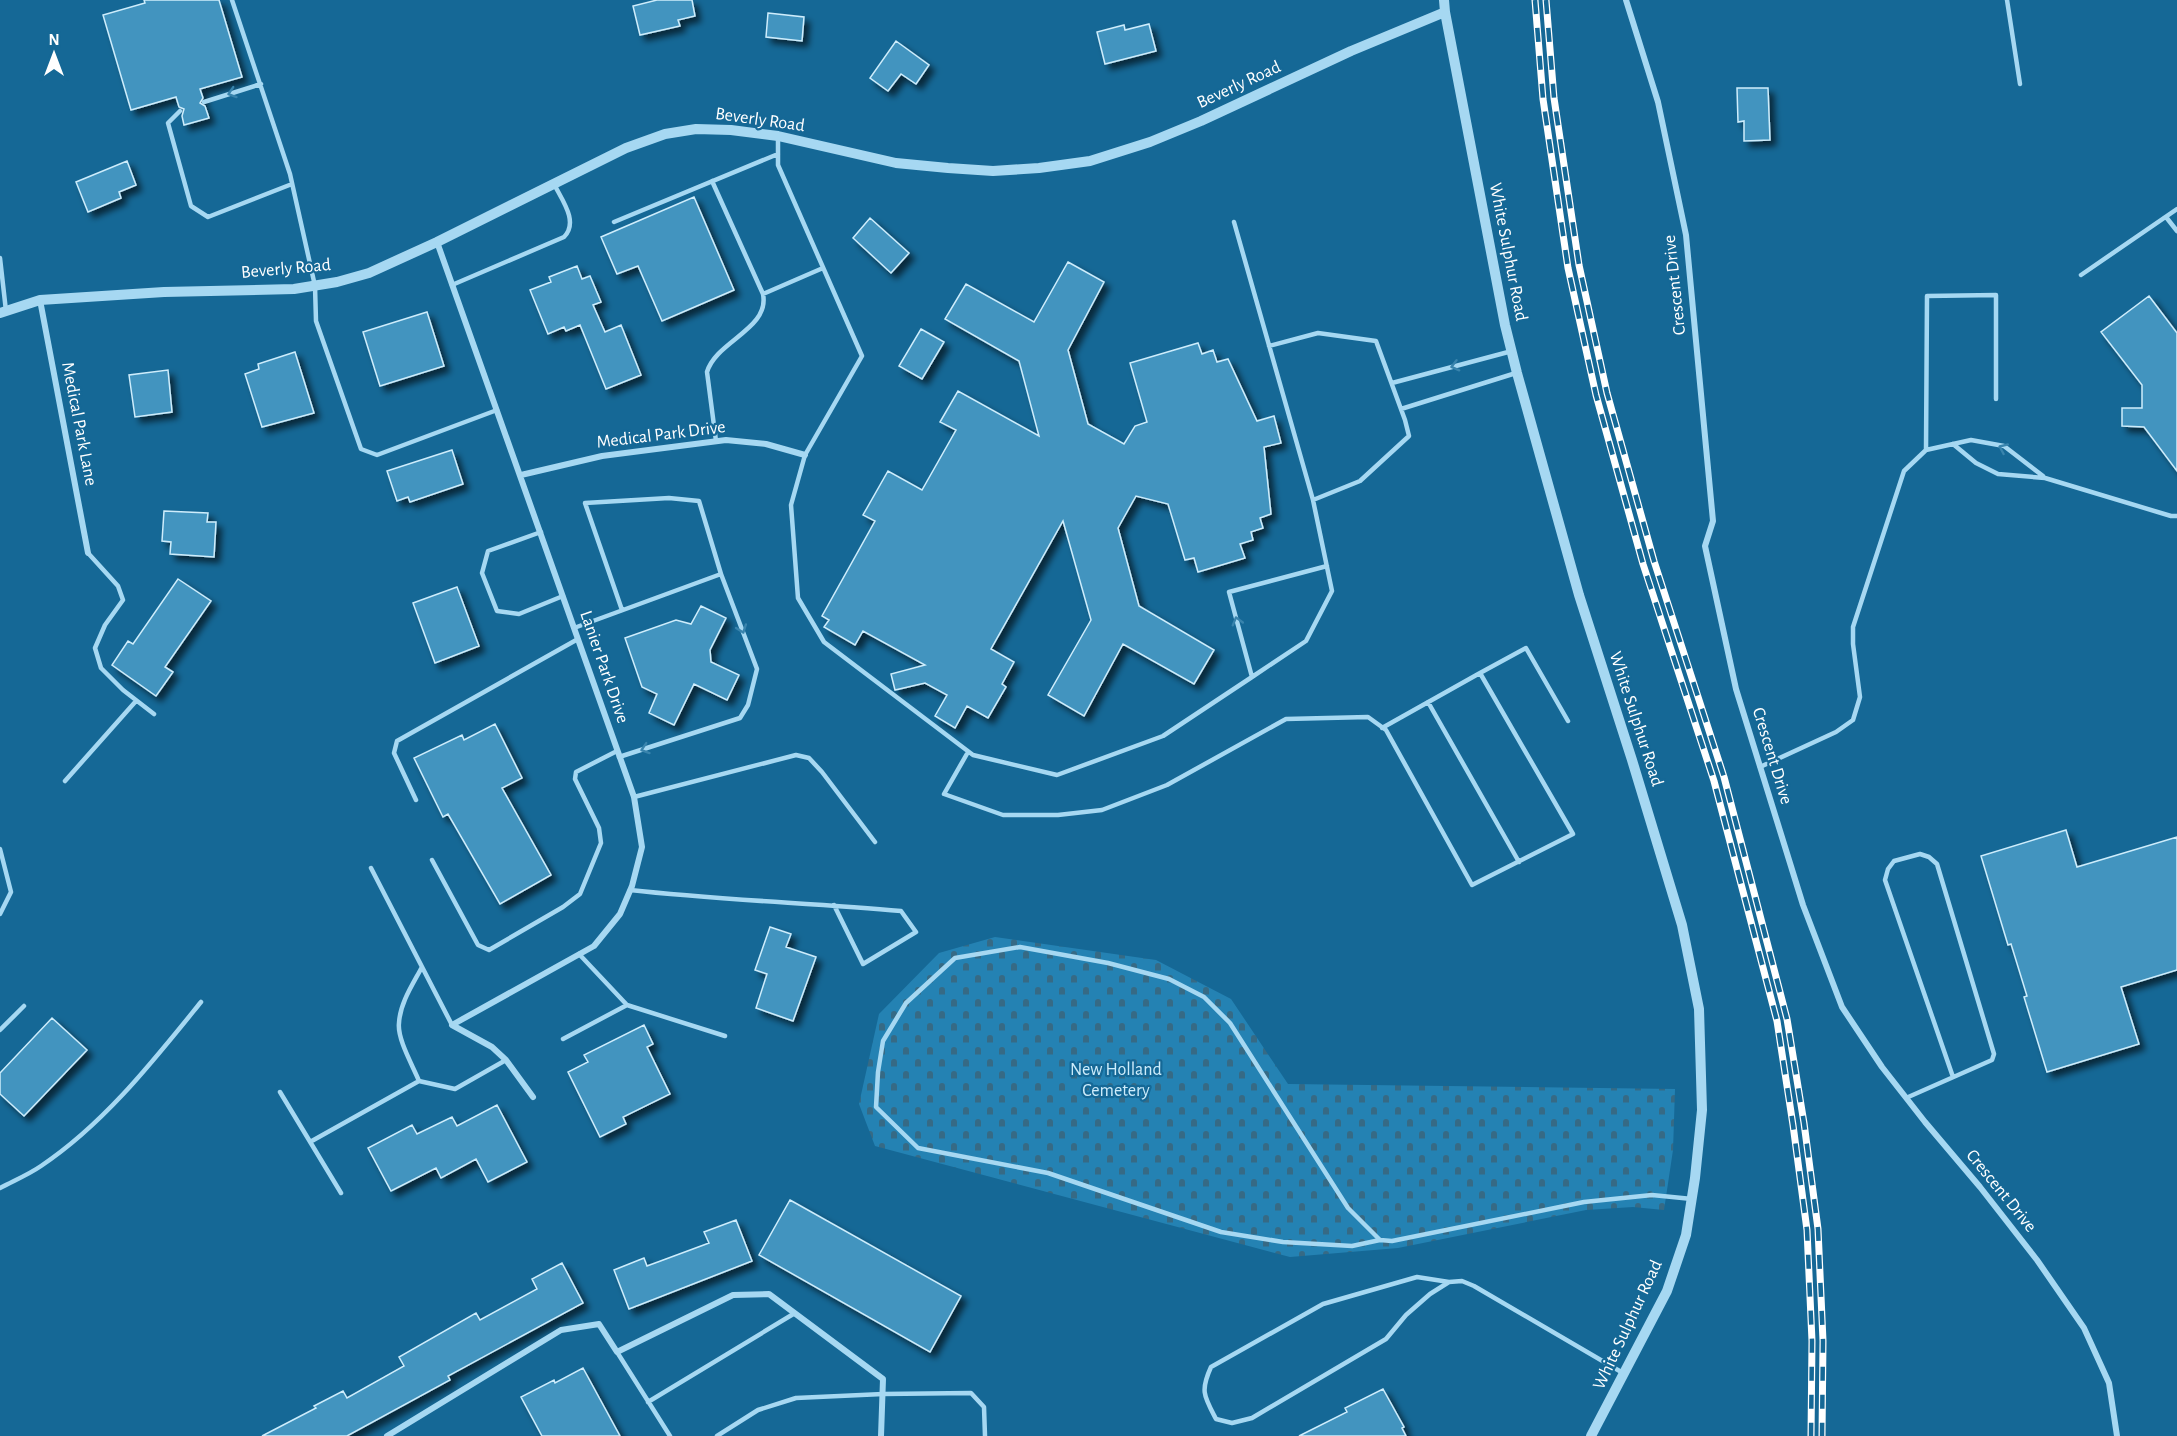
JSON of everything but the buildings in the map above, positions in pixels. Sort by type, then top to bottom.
[{"type":"street","name":"White Sulphur Road","points":[[1444,0],[1517,373],[1579,596],[1682,925],[1699,1009],[1702,1110],[1686,1235],[1667,1291],[1592,1436]]},
{"type":"street","name":"Crescent Drive","points":[[1626,0],[1658,102],[1686,235],[1713,521],[1705,546],[1736,689],[1803,904],[1842,1007],[1906,1098],[2037,1260],[2084,1328],[2109,1383],[2117,1436]]},
{"type":"street","name":"Beverly Road","points":[[3,312],[40,300],[164,292],[294,289],[337,282],[369,273],[437,242],[626,148],[665,134],[696,129],[731,130],[778,136],[896,163],[948,168],[993,171],[1090,161],[1149,142],[1201,121],[1351,51],[1445,12]]},
{"type":"street","name":"Lanier Park Drive","points":[[437,242],[633,797],[642,847],[630,890],[620,914],[594,946],[452,1025]]},
{"type":"street","name":"Medical Park Lane","points":[[40,300],[88,553]]},
{"type":"street","name":"Medical Park Drive","points":[[521,475],[602,456],[726,440],[766,444],[805,455]]},
{"type":"street","points":[[452,1025],[492,1047],[506,1060],[533,1097]]},
{"type":"street","points":[[387,1436],[561,1330],[599,1324],[617,1352],[733,1295],[769,1294],[884,1379],[881,1436]]},
{"type":"lane","points":[[232,0],[292,184],[315,286],[316,321],[362,449],[377,454],[497,410]]},
{"type":"lane","points":[[2007,0],[2020,84]]},
{"type":"lane","points":[[204,102],[261,84]]},
{"type":"lane","points":[[180,111],[168,123],[190,206],[208,217],[292,184]]},
{"type":"lane","points":[[778,136],[778,165],[862,357],[805,455],[791,505],[798,598],[824,642],[968,752],[1057,775],[1163,736],[1252,678],[1306,641],[1332,591],[1313,500],[1234,222]]},
{"type":"lane","points":[[614,222],[778,154]]},
{"type":"lane","points":[[712,182],[763,294],[764,307],[755,321],[710,361],[707,372],[716,441]]},
{"type":"lane","points":[[452,285],[564,237],[571,226],[570,218],[553,183]]},
{"type":"lane","points":[[2081,275],[2177,209]]},
{"type":"lane","points":[[2166,217],[2177,231]]},
{"type":"lane","points":[[0,258],[3,312]]},
{"type":"lane","points":[[763,294],[823,268]]},
{"type":"lane","points":[[1926,450],[1927,296],[1996,295],[1996,399]]},
{"type":"lane","points":[[1269,346],[1318,333],[1376,341],[1409,436],[1360,480],[1313,500]]},
{"type":"lane","points":[[1392,383],[1512,351]]},
{"type":"lane","points":[[1401,409],[1517,373]]},
{"type":"lane","points":[[1760,767],[1836,732],[1853,720],[1860,697],[1853,627],[1904,471],[1926,450],[1971,440],[2004,446],[2045,478]]},
{"type":"lane","points":[[1953,444],[1976,463],[1998,474],[2045,478],[2177,516]]},
{"type":"lane","points":[[432,860],[478,945],[489,950],[563,907],[580,894],[601,843],[599,828],[575,779],[576,772],[618,754],[740,718],[748,705],[757,669],[721,574],[699,501],[669,498],[585,503],[622,610]]},
{"type":"lane","points":[[540,532],[488,551],[482,573],[497,611],[519,614],[563,596]]},
{"type":"lane","points":[[88,553],[118,586],[123,600],[105,625],[95,648],[101,668],[136,701],[154,714]]},
{"type":"lane","points":[[1252,678],[1228,592],[1327,566]]},
{"type":"lane","points":[[574,628],[721,574]]},
{"type":"lane","points":[[416,800],[394,753],[397,741],[578,639]]},
{"type":"lane","points":[[1382,728],[1526,648],[1568,721]]},
{"type":"lane","points":[[968,752],[944,794],[1003,815],[1058,815],[1102,810],[1167,785],[1286,719],[1368,717],[1386,730],[1472,885],[1573,834],[1480,673]]},
{"type":"lane","points":[[65,781],[136,701]]},
{"type":"lane","points":[[1428,702],[1519,862]]},
{"type":"lane","points":[[633,797],[796,755],[809,758],[822,772],[875,842]]},
{"type":"lane","points":[[0,849],[11,892],[0,914]]},
{"type":"lane","points":[[1906,1098],[1992,1060],[1994,1054],[1937,864],[1929,857],[1920,854],[1894,861],[1888,869],[1885,880],[1953,1077]]},
{"type":"lane","points":[[371,868],[452,1025]]},
{"type":"lane","points":[[630,890],[700,898],[834,905],[901,911],[916,932],[863,964],[834,905]]},
{"type":"lane","points":[[1380,1240],[1348,1208],[1230,1023],[1204,997],[1169,979],[1108,963],[1020,947],[956,958],[906,1004],[883,1041],[876,1107],[918,1148],[1048,1173],[1221,1232],[1283,1242],[1352,1245],[1380,1240],[1392,1241],[1616,1197],[1652,1195],[1692,1199]]},
{"type":"lane","points":[[579,954],[627,1005],[726,1036]]},
{"type":"lane","points":[[419,1081],[398,1025],[405,1000],[422,966]]},
{"type":"lane","points":[[0,1188],[41,1166],[98,1120],[150,1065],[201,1002]]},
{"type":"lane","points":[[563,1039],[627,1005]]},
{"type":"lane","points":[[0,1030],[24,1006]]},
{"type":"lane","points":[[310,1142],[419,1081],[455,1089],[506,1060]]},
{"type":"lane","points":[[280,1092],[341,1193]]},
{"type":"lane","points":[[1449,1282],[1430,1294],[1406,1315],[1386,1340],[1252,1418],[1232,1423],[1216,1419],[1207,1401],[1203,1384],[1211,1367],[1323,1304],[1417,1277],[1449,1282],[1462,1281],[1474,1286],[1625,1375]]},
{"type":"lane","points":[[648,1402],[795,1313]]},
{"type":"lane","points":[[617,1352],[670,1436]]},
{"type":"lane","points":[[717,1436],[758,1410],[796,1398],[970,1393],[984,1407],[985,1436]]},
{"type":"green space","name":"New Holland Cemetery","points":[[995,937],[1156,960],[1231,999],[1288,1084],[1675,1089],[1673,1150],[1664,1210],[1633,1207],[1586,1210],[1398,1248],[1290,1257],[875,1146],[859,1104],[879,1014],[939,953]]},
{"type":"railway","points":[[1535,0],[1543,99],[1568,268],[1596,395],[1643,564],[1714,781],[1777,1021],[1807,1230],[1812,1341],[1811,1436]]},
{"type":"railway","points":[[1546,0],[1554,98],[1579,265],[1607,393],[1654,561],[1724,777],[1787,1019],[1818,1229],[1823,1341],[1822,1436]]}]
